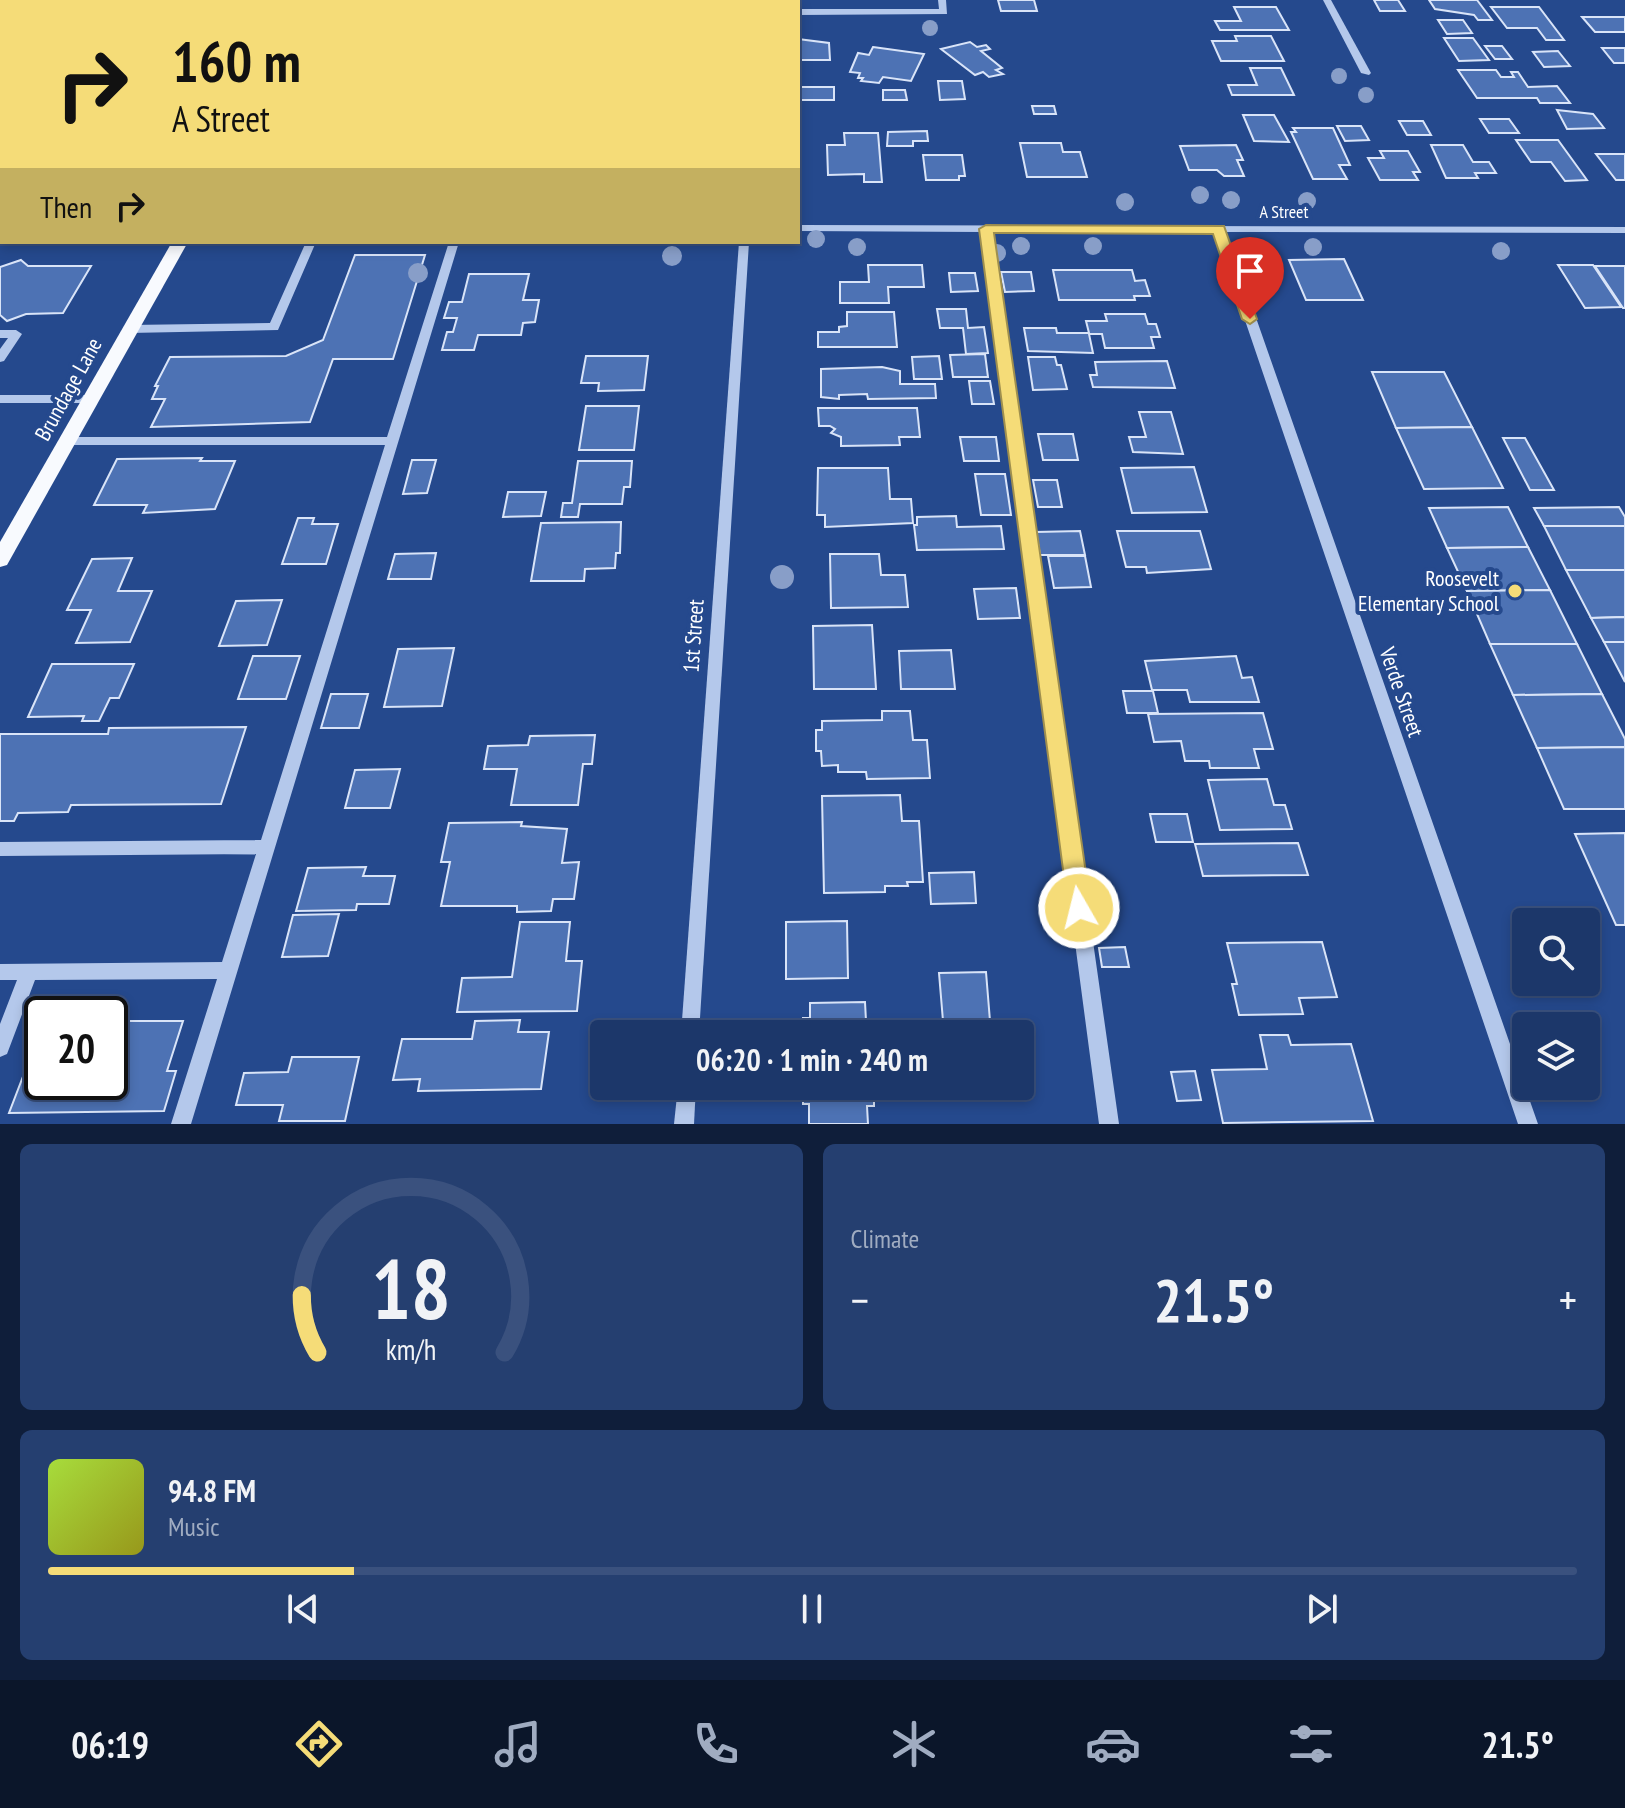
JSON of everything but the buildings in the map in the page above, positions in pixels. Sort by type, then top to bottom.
[{"type":"main road","name":"Brundage Lane","points":[[0,560],[179,244]]},
{"type":"street","points":[[800,12],[944,12],[942,0]]},
{"type":"street","points":[[1327,0],[1366,73]]},
{"type":"street","name":"A Street","points":[[800,228],[1625,230]]},
{"type":"street","points":[[986,229],[1109,1124]]},
{"type":"street","name":"Verde Street","points":[[1219,229],[1528,1124]]},
{"type":"street","points":[[129,329],[274,327],[310,244]]},
{"type":"street","points":[[181,1124],[453,244]]},
{"type":"street","name":"1st Street","points":[[691,1020],[744,244]]},
{"type":"street","points":[[0,334],[16,334],[0,358]]},
{"type":"street","points":[[0,399],[90,399]]},
{"type":"street","points":[[67,441],[393,441]]},
{"type":"street","points":[[0,849],[266,847]]},
{"type":"street","points":[[0,972],[229,970]]},
{"type":"street","points":[[0,1048],[30,971]]},
{"type":"street","points":[[684,1124],[686,1100]]},
{"type":"place","name":"Roosevelt Elementary School","points":[[1515,591]]},
{"type":"route","points":[[1079,908],[986,229],[1219,229],[1250,319]]}]
